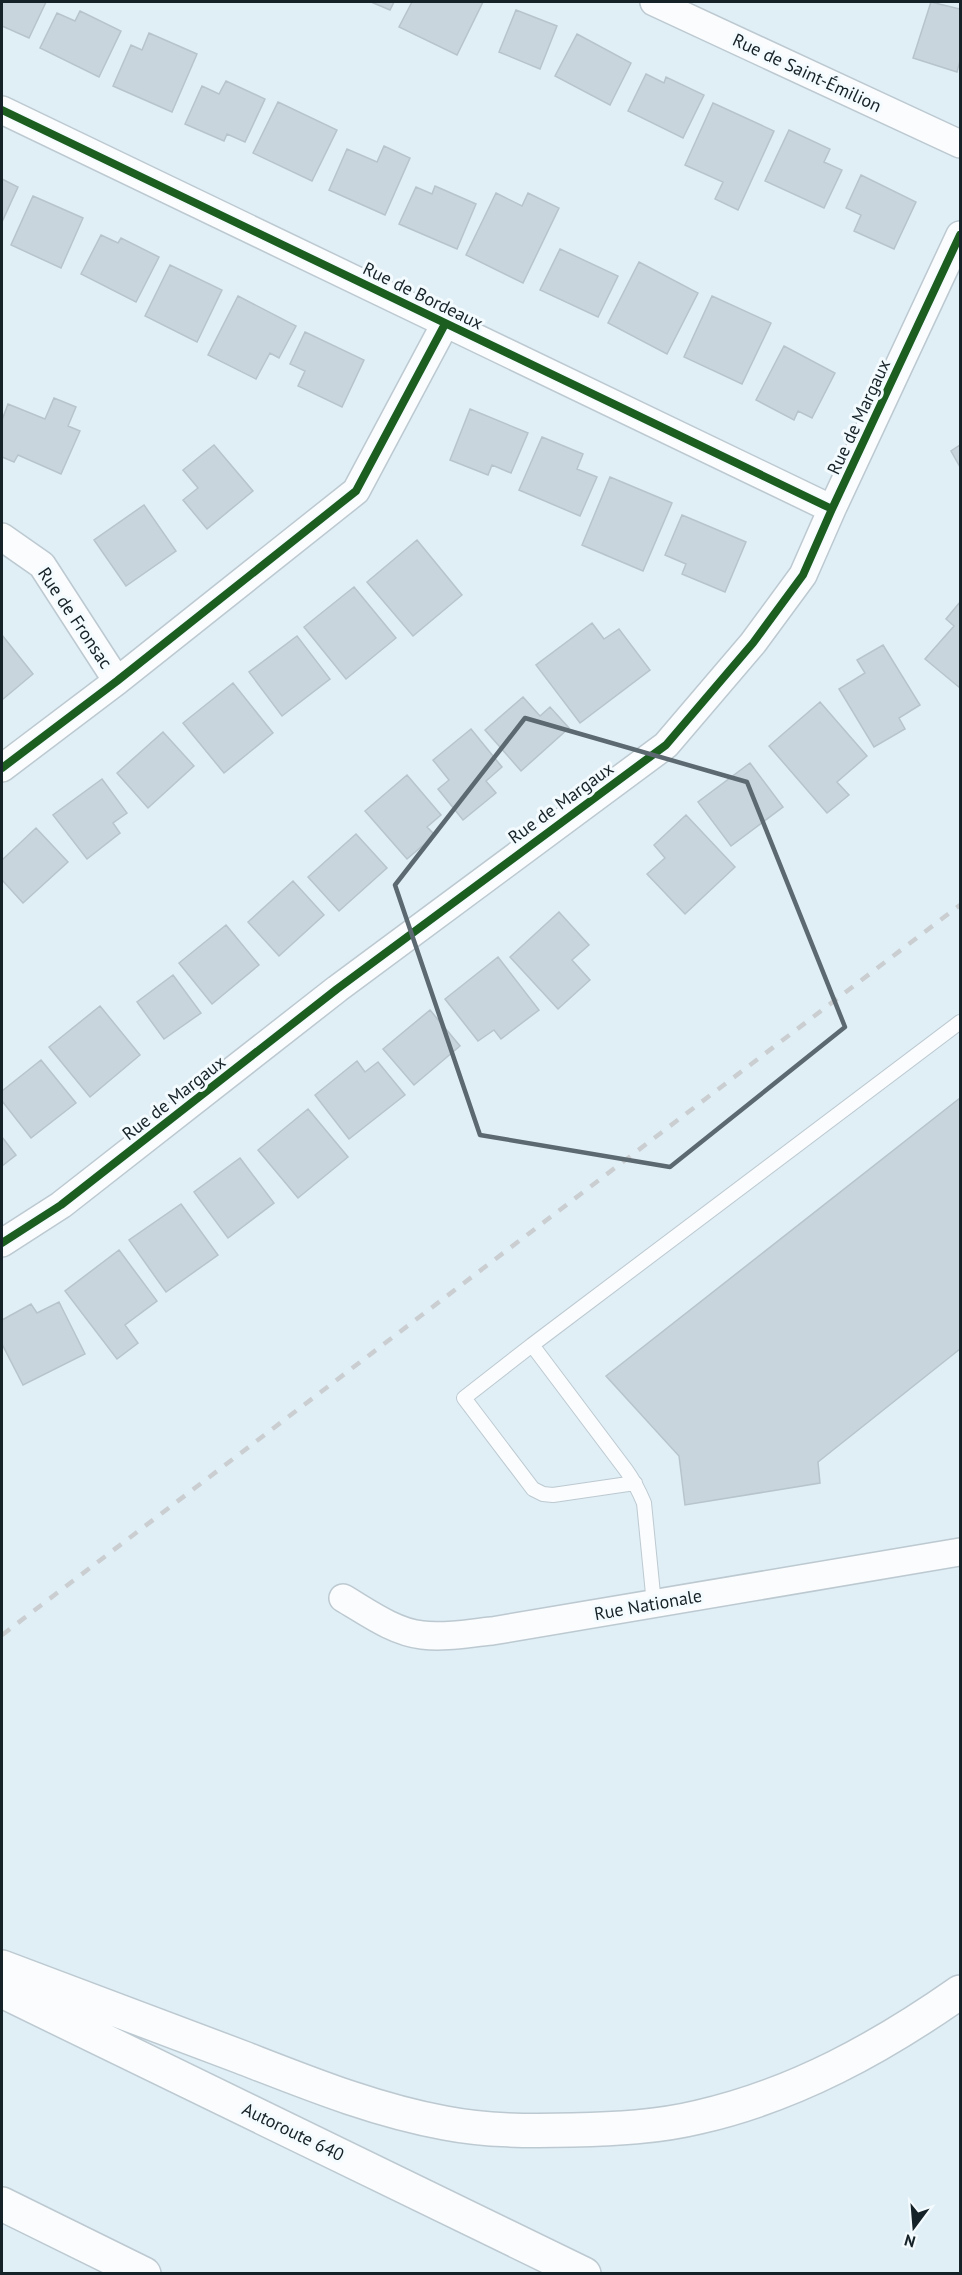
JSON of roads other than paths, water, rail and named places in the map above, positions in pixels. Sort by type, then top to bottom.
[{"type":"highway","points":[[2,1967],[377,2107],[447,2124],[517,2130],[595,2129],[663,2124],[740,2106],[776,2094],[845,2063],[901,2032],[960,1992]]},
{"type":"highway","name":"Autoroute 640","points":[[2,1991],[584,2274]]},
{"type":"highway","points":[[2,2204],[144,2274]]},
{"type":"street","name":"Rue de Saint-Émilion","points":[[654,2],[960,144]]},
{"type":"street","name":"Rue de Bordeaux","points":[[2,110],[832,509]]},
{"type":"street","name":"Rue de Margaux","points":[[2,1243],[61,1205],[337,989],[666,745],[753,644],[803,575],[960,235]]},
{"type":"street","points":[[2,768],[117,681],[356,491],[445,324]]},
{"type":"street","name":"Rue de Fronsac","points":[[2,537],[42,565],[117,681]]},
{"type":"street","name":"Rue Nationale","points":[[343,1598],[390,1625],[421,1635],[447,1636],[492,1631],[960,1552]]},
{"type":"lane","points":[[635,1483],[553,1495],[543,1494],[533,1489],[464,1398],[960,1022]]},
{"type":"lane","points":[[532,1345],[635,1483],[644,1503],[654,1604]]},
{"type":"railway","points":[[2,1635],[960,905]]}]
